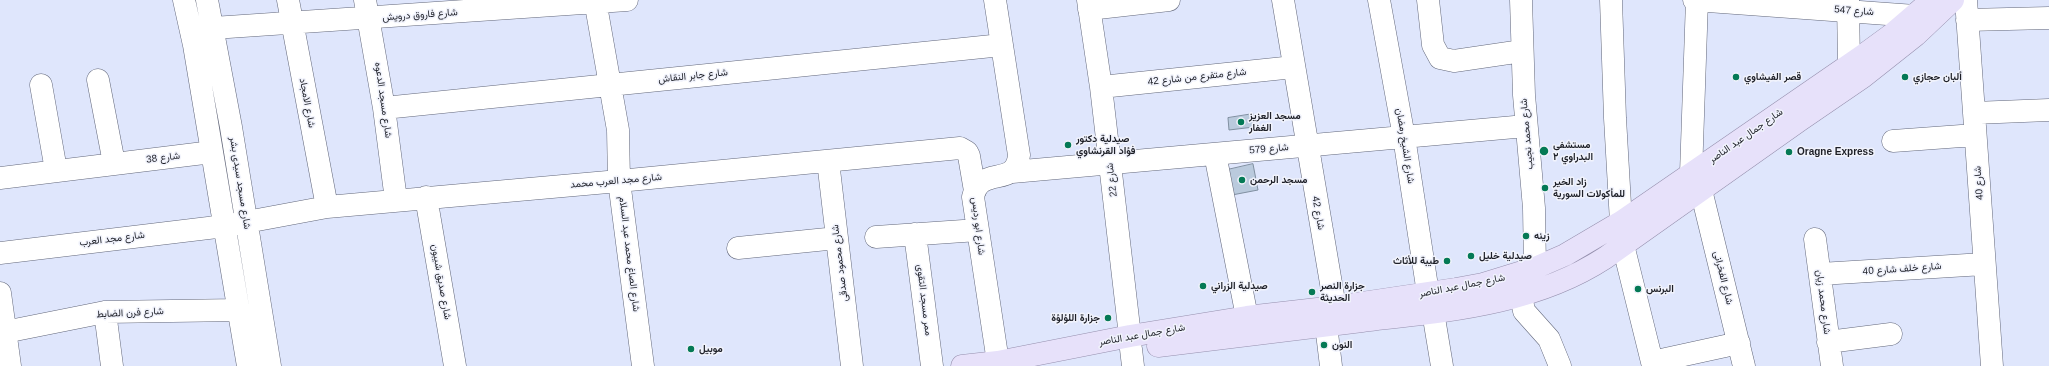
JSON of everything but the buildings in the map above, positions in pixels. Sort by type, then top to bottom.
[{"type":"main road","name":"شارع جمال عبد الناصر","points":[[1040,366],[1330,316],[1431,303],[1472,306],[1522,295],[1572,278],[1623,245],[1696,182],[1915,16],[1932,0]]},
{"type":"main road","name":"شارع جمال عبد الناصر","points":[[1431,303],[1483,284],[1535,268],[1565,255],[1621,222],[1696,182],[1863,77],[1916,35],[1953,0]]},
{"type":"main road","name":"شارع جمال عبد الناصر","points":[[962,366],[1131,350],[1247,317],[1330,316]]},
{"type":"street","points":[[184,0],[194,45],[248,366]]},
{"type":"street","name":"شارع مسجد سيدى بشر","points":[[207,0],[270,366]]},
{"type":"street","name":"شارع الامجاد","points":[[288,0],[326,207]]},
{"type":"street","name":"شارع فاروق درويش","points":[[194,45],[214,34],[292,23],[367,9],[627,0]]},
{"type":"street","points":[[995,0],[1019,156],[1019,162],[1012,172]]},
{"type":"street","points":[[1089,4],[1169,0]]},
{"type":"street","name":"شارع 42","points":[[1283,0],[1306,146],[1330,316],[1331,366]]},
{"type":"street","name":"شارع الشيخ رمضان","points":[[1379,0],[1404,137],[1442,366]]},
{"type":"street","points":[[1428,0],[1433,45],[1440,58],[1454,61],[1522,51]]},
{"type":"street","name":"شارع محمد نجيب","points":[[1521,0],[1526,126],[1534,208],[1535,268]]},
{"type":"street","points":[[1611,0],[1616,152],[1621,222]]},
{"type":"street","name":"شارع 547","points":[[1696,0],[1848,5],[1915,16]]},
{"type":"street","name":"شارع الفخرانى","points":[[1696,0],[1696,182],[1744,366]]},
{"type":"street","name":"شارع الصاغ محمد عبد السلام","points":[[596,2],[618,130],[619,181],[643,366]]},
{"type":"street","name":"شارع 22","points":[[1089,4],[1101,87],[1131,350]]},
{"type":"street","points":[[1848,5],[1850,65]]},
{"type":"street","name":"شارع مسجد الدعوه","points":[[367,9],[384,108],[396,200]]},
{"type":"street","points":[[1966,10],[2049,18]]},
{"type":"street","name":"شارع 40","points":[[1966,10],[1992,366]]},
{"type":"street","name":"شارع جابر النقاش","points":[[384,108],[1002,45]]},
{"type":"street","name":"شارع متفرع من شارع 42","points":[[1101,87],[1294,67]]},
{"type":"street","points":[[98,80],[114,164]]},
{"type":"street","points":[[41,85],[56,170]]},
{"type":"street","points":[[1974,113],[2049,110]]},
{"type":"street","name":"شارع 579","points":[[1012,172],[1526,126]]},
{"type":"street","points":[[1892,141],[1975,135]]},
{"type":"street","name":"شارع مجد العرب محمد","points":[[225,226],[326,207],[619,181],[960,148],[964,149],[969,156],[975,190]]},
{"type":"street","name":"شارع 38","points":[[0,178],[212,152]]},
{"type":"street","points":[[1215,154],[1247,317]]},
{"type":"street","name":"شارع محمود صدقى","points":[[828,161],[852,366]]},
{"type":"street","name":"شارع ابو رديس","points":[[998,362],[973,197],[978,185],[989,177],[1006,176],[1012,172]]},
{"type":"street","name":"شارع صديق شيبون","points":[[426,197],[455,366]]},
{"type":"street","name":"شارع مجد العرب","points":[[0,253],[225,226]]},
{"type":"street","points":[[876,237],[978,230]]},
{"type":"street","name":"ممر مسجد التقوى","points":[[915,234],[932,366]]},
{"type":"street","points":[[738,248],[837,238]]},
{"type":"street","name":"شارع محمد زيان","points":[[1815,239],[1832,366]]},
{"type":"street","points":[[1623,245],[1652,364],[1738,343]]},
{"type":"street","name":"شارع خلف شارع 40","points":[[1820,274],[1984,264]]},
{"type":"street","points":[[0,293],[2,332],[10,366]]},
{"type":"street","points":[[1522,295],[1524,311],[1549,339],[1560,366]]},
{"type":"street","name":"شارع فرن الضابط","points":[[2,332],[105,312],[238,310]]},
{"type":"street","points":[[105,312],[112,366]]},
{"type":"street","points":[[1828,342],[1891,334]]},
{"type":"place","name":"قصر الفيشاوي","points":[[1736,77]]},
{"type":"place","name":"ألبان حجازي","points":[[1905,77]]},
{"type":"place","name":"مسجد العزيز الغفار","points":[[1241,122]]},
{"type":"place","name":"صيدلية دكتور فؤاد القرنشاوي","points":[[1068,145]]},
{"type":"place","name":"مستشفى البدراوي ٢","points":[[1544,151]]},
{"type":"place","name":"Oragne Express","points":[[1789,152]]},
{"type":"place","name":"مسجد الرحمن","points":[[1242,180]]},
{"type":"place","name":"زاد الخير للمأكولات السورية","points":[[1545,188]]},
{"type":"place","name":"زينه","points":[[1526,236]]},
{"type":"place","name":"صيدلية خليل","points":[[1471,256]]},
{"type":"place","name":"طيبة للأثاث","points":[[1447,261]]},
{"type":"place","name":"صيدلية الزراني","points":[[1203,286]]},
{"type":"place","name":"البرنس","points":[[1638,289]]},
{"type":"place","name":"جزارة النصر الحديثة","points":[[1312,292]]},
{"type":"place","name":"جزارة اللؤلؤة","points":[[1108,318]]},
{"type":"place","name":"النون","points":[[1324,345]]},
{"type":"place","name":"موبيل","points":[[691,349]]}]
